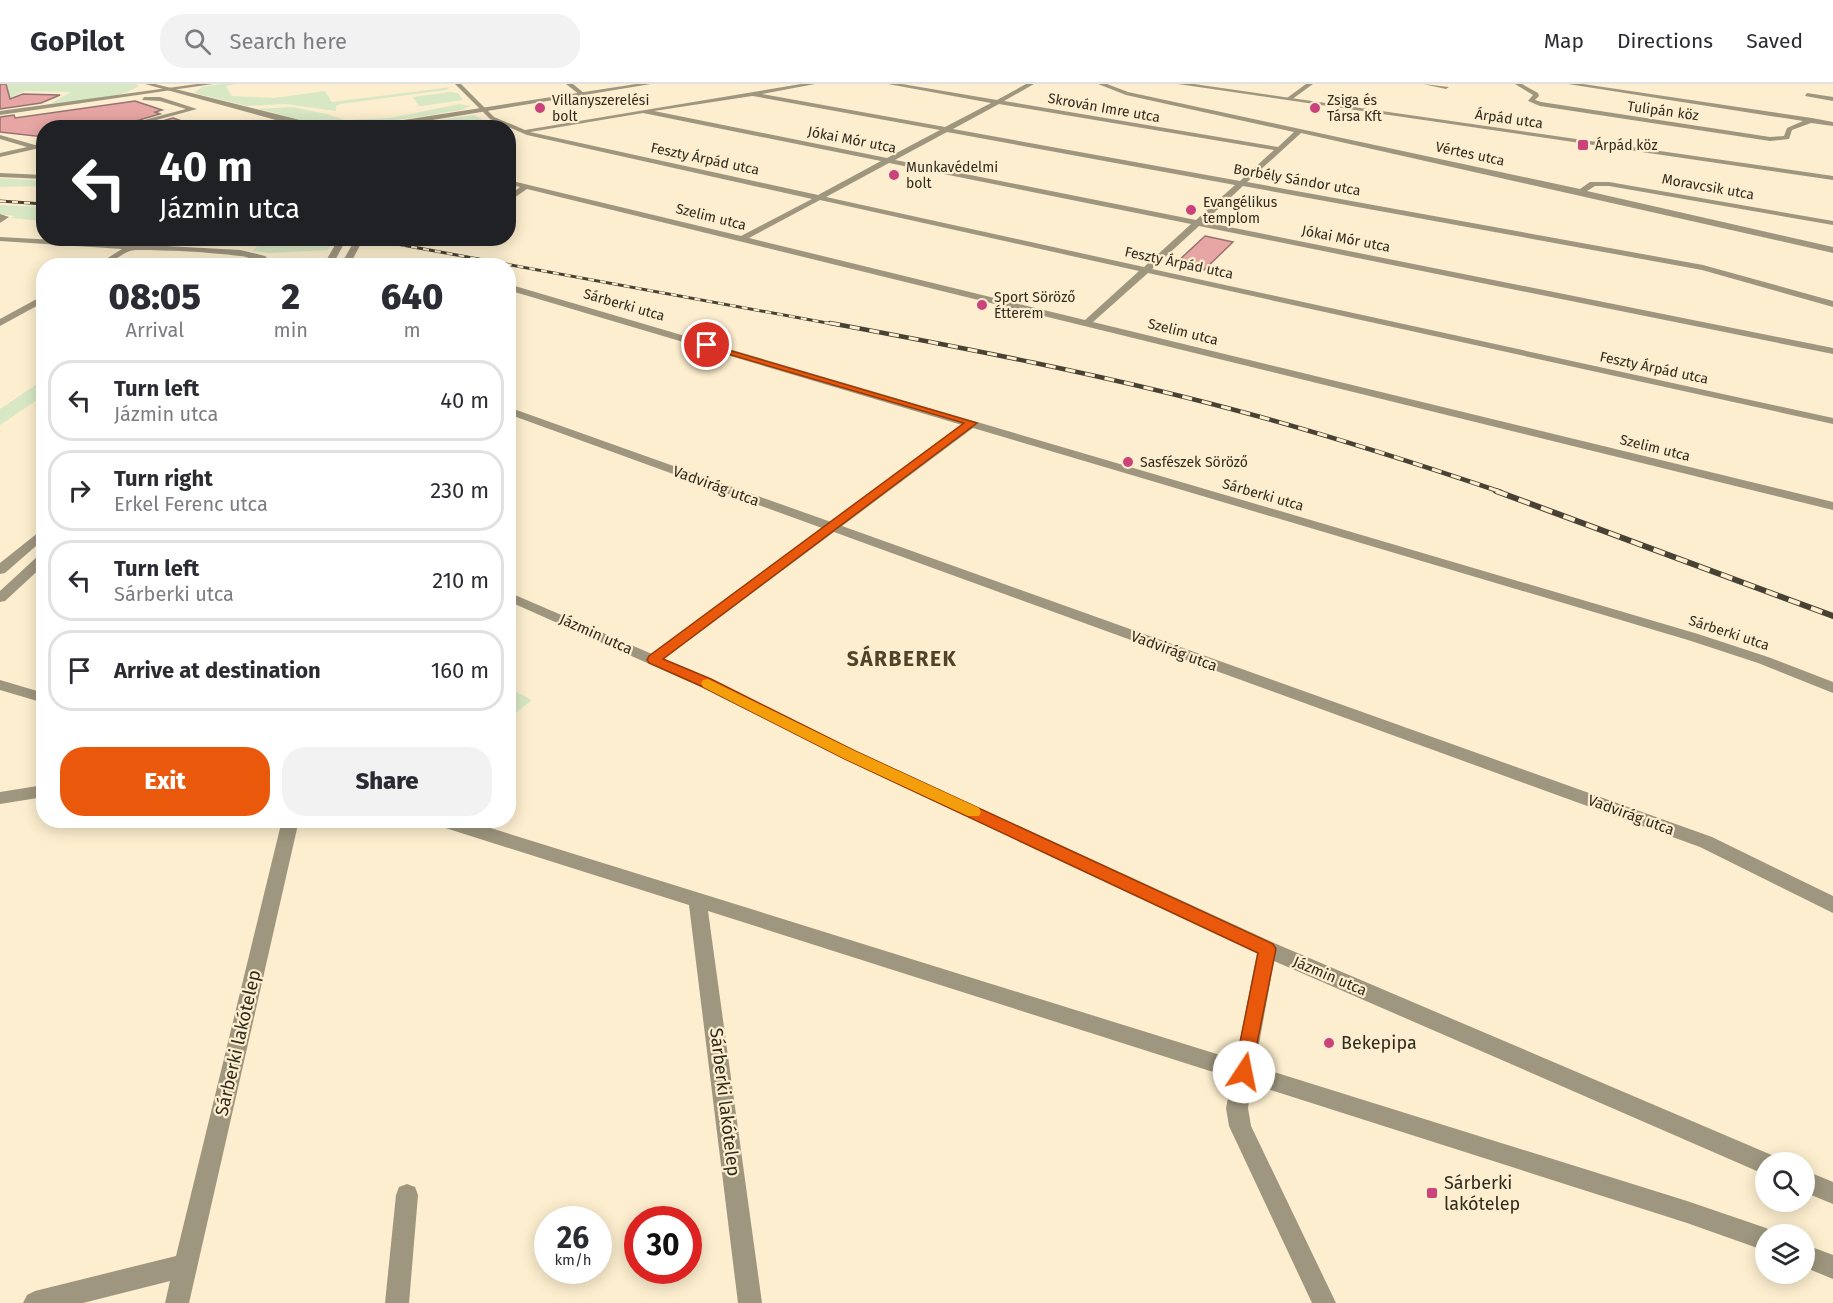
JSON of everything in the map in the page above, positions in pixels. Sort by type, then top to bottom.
[{"type":"street","points":[[148,84],[281,120]]},
{"type":"street","points":[[0,116],[210,84]]},
{"type":"street","points":[[458,84],[496,120]]},
{"type":"street","points":[[569,84],[582,94]]},
{"type":"street","points":[[410,120],[648,84]]},
{"type":"street","points":[[516,132],[812,84]]},
{"type":"street","name":"Skrován Imre utca","points":[[891,84],[1279,149]]},
{"type":"street","points":[[742,239],[1031,84]]},
{"type":"street","name":"Vértes utca","points":[[1101,84],[1126,93],[1581,192],[1833,250]]},
{"type":"street","name":"Árpád utca","points":[[1181,84],[1833,178]]},
{"type":"street","points":[[1289,99],[1310,84]]},
{"type":"street","points":[[1426,84],[1446,87]]},
{"type":"street","name":"Tulipán köz","points":[[1518,84],[1536,94],[1530,100],[1540,104],[1770,139],[1787,138],[1789,129],[1812,120]]},
{"type":"street","points":[[1571,84],[1833,124]]},
{"type":"street","name":"Borbély Sándor utca","points":[[753,94],[1703,268],[1833,304]]},
{"type":"street","points":[[1807,95],[1833,99]]},
{"type":"street","points":[[0,116],[142,99],[160,99],[194,109],[149,120]]},
{"type":"street","name":"Jókai Mór utca","points":[[642,111],[1833,351]]},
{"type":"street","points":[[516,129],[520,131]]},
{"type":"street","points":[[1087,323],[1299,130]]},
{"type":"street","name":"Feszty Árpád utca","points":[[520,131],[1833,421]]},
{"type":"street","points":[[0,137],[34,147]]},
{"type":"street","points":[[0,155],[34,147]]},
{"type":"street","points":[[0,175],[36,177]]},
{"type":"street","name":"Szelim utca","points":[[516,184],[1833,506]]},
{"type":"street","name":"Moravcsik utca","points":[[1581,192],[1593,184],[1609,184],[1833,223]]},
{"type":"street","points":[[516,194],[526,186]]},
{"type":"street","points":[[0,216],[5,217],[0,221]]},
{"type":"street","points":[[0,239],[36,241]]},
{"type":"street","points":[[113,258],[133,246],[240,253],[263,258]]},
{"type":"street","name":"Sárberki utca","points":[[516,289],[1693,637],[1763,660],[1833,688]]},
{"type":"street","points":[[0,323],[36,303]]},
{"type":"street","name":"Vadvirág utca","points":[[516,413],[832,529],[1706,842],[1833,905]]},
{"type":"street","points":[[653,660],[972,423]]},
{"type":"street","points":[[0,570],[36,539]]},
{"type":"street","points":[[0,598],[36,565]]},
{"type":"street","name":"Jázmin utca","points":[[516,600],[706,682],[850,755],[1267,949],[1755,1159]]},
{"type":"street","points":[[0,685],[36,696]]},
{"type":"street","points":[[0,798],[36,792]]},
{"type":"street","name":"Sárberki lakótelep","points":[[177,1303],[289,828]]},
{"type":"street","points":[[467,828],[1687,1212],[1755,1236]]},
{"type":"street","name":"Sárberki lakótelep","points":[[698,902],[750,1303]]},
{"type":"street","points":[[1267,949],[1237,1108],[1240,1126],[1324,1303]]},
{"type":"street","points":[[1815,1186],[1833,1193]]},
{"type":"street","points":[[397,1303],[408,1195]]},
{"type":"street","points":[[1815,1260],[1833,1267]]},
{"type":"street","points":[[35,1303],[185,1266]]},
{"type":"green space","points":[[0,84],[139,85],[132,90],[110,96],[50,104],[71,92],[25,91],[3,101]]},
{"type":"green space","points":[[236,84],[226,86],[232,96],[274,98],[325,91],[332,102],[452,87],[445,90],[341,104],[336,106],[336,111],[285,104],[248,106],[194,93],[202,87]]},
{"type":"green space","points":[[458,93],[463,100],[401,109],[419,106],[413,97]]},
{"type":"green space","points":[[459,104],[471,106],[461,110],[391,120],[344,120],[390,118]]},
{"type":"green space","points":[[292,107],[344,120],[302,120],[258,109]]},
{"type":"green space","points":[[474,115],[483,120],[439,120]]},
{"type":"green space","points":[[0,178],[36,181],[36,186],[0,187]]},
{"type":"green space","points":[[0,205],[36,207],[36,220],[11,218],[15,216],[0,214]]},
{"type":"green space","points":[[257,246],[330,246],[328,250],[268,253],[252,251]]},
{"type":"green space","points":[[36,385],[36,401],[0,425],[0,409]]},
{"type":"green space","points":[[516,692],[532,700],[516,713]]},
{"type":"building","points":[[0,84],[6,84],[10,99],[23,94],[60,95],[41,103],[0,109]]},
{"type":"building","points":[[135,101],[162,110],[155,112],[160,114],[139,120],[36,120],[36,136],[0,132],[0,117],[14,115],[15,118]]},
{"type":"building","points":[[1205,236],[1233,242],[1204,270],[1176,263]]},
{"type":"railway","points":[[0,201],[36,203]]},
{"type":"railway","points":[[408,246],[473,258]]},
{"type":"railway","points":[[516,266],[838,325]]},
{"type":"railway","points":[[830,323],[1032,362],[1181,396],[1333,438],[1501,492]]},
{"type":"railway","points":[[1496,491],[1833,616]]},
{"type":"slow traffic","points":[[708,683],[850,755],[973,812]]},
{"type":"place","name":"Villanyszerelési bolt","points":[[540,108]]},
{"type":"place","name":"Zsiga és Társa Kft","points":[[1315,108]]},
{"type":"place","name":"Árpád köz","points":[[1583,145]]},
{"type":"place","name":"Munkavédelmi bolt","points":[[894,175]]},
{"type":"place","name":"Evangélikus templom","points":[[1191,210]]},
{"type":"place","name":"Sport Söröző Étterem","points":[[982,305]]},
{"type":"place","name":"Sasfészek Söröző","points":[[1128,462]]},
{"type":"place","name":"Bekepipa","points":[[1329,1043]]},
{"type":"place","name":"Sárberki lakótelep","points":[[1432,1193]]},
{"type":"district","name":"SÁRBEREK","points":[[902,659]]},
{"type":"route","points":[[707,345],[972,423],[653,660],[706,682],[850,755],[1267,949],[1244,1072]]}]
